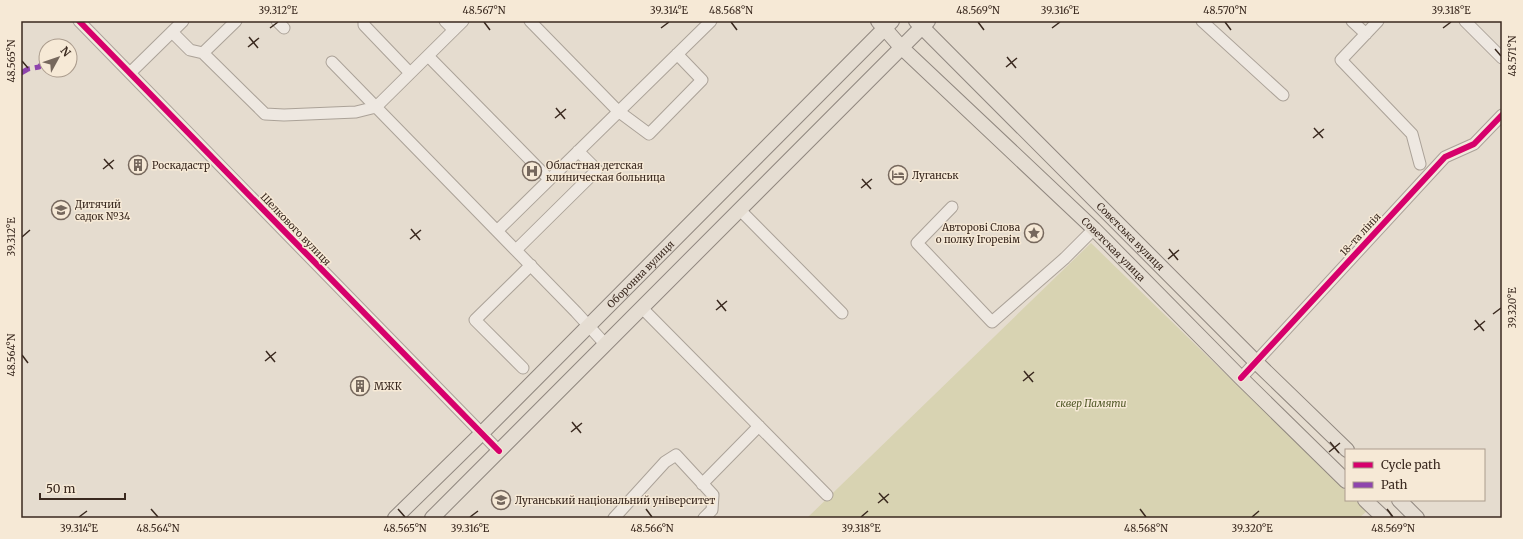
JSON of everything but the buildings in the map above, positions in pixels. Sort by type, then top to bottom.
[{"type":"main road","name":"Советская улица","points":[[885,23],[901,47],[1094,229],[1241,378],[1345,480]]},
{"type":"main road","name":"Оборонна вулиця","points":[[395,518],[589,325],[885,23]]},
{"type":"main road","points":[[432,518],[740,210],[901,47],[922,23]]},
{"type":"main road","name":"Совєтська вулиця","points":[[922,23],[1256,362],[1346,449]]},
{"type":"main road","points":[[1366,501],[1377,516]]},
{"type":"main road","points":[[1400,501],[1418,518]]},
{"type":"street","name":"Шелкового вулиця","points":[[79,21],[499,450]]},
{"type":"street","points":[[130,73],[183,21]]},
{"type":"street","points":[[203,53],[236,21]]},
{"type":"street","points":[[364,21],[364,25],[410,73]]},
{"type":"street","points":[[445,21],[454,30]]},
{"type":"street","points":[[172,32],[190,50],[203,53],[265,114],[284,115],[356,112],[376,107],[463,21]]},
{"type":"street","points":[[530,21],[618,112],[649,134],[702,80],[676,54]]},
{"type":"street","points":[[497,230],[711,21]]},
{"type":"street","points":[[1202,21],[1283,95]]},
{"type":"street","points":[[1352,21],[1366,34]]},
{"type":"street","points":[[1378,21],[1341,60],[1412,134],[1420,164]]},
{"type":"street","points":[[1465,21],[1502,58]]},
{"type":"street","points":[[428,56],[549,179]]},
{"type":"street","points":[[332,62],[497,230],[606,344]]},
{"type":"street","name":"18-та лінія","points":[[1241,378],[1445,157],[1474,144],[1502,115]]},
{"type":"street","points":[[516,250],[598,170],[578,151]]},
{"type":"street","points":[[952,207],[917,243],[992,322],[1065,258],[1094,229]]},
{"type":"street","points":[[740,210],[842,313]]},
{"type":"street","points":[[523,368],[476,320],[531,265]]},
{"type":"street","points":[[642,308],[827,494]]},
{"type":"street","points":[[702,484],[759,426]]},
{"type":"street","points":[[614,518],[665,462],[676,455],[713,495],[712,510],[704,518]]},
{"type":"green space","name":"сквер Памяти","points":[[1091,243],[1345,490],[1345,501],[1356,501],[1367,511],[1359,518],[807,518]]},
{"type":"marked path","points":[[21,73],[28,69],[38,67]]},
{"type":"cycle path","points":[[79,21],[499,451]]},
{"type":"cycle path","points":[[1241,378],[1445,157],[1474,144],[1502,115]]},
{"type":"place","name":"Роскадастр","points":[[138,165]]},
{"type":"place","name":"Областная детская клиническая больница","points":[[532,171]]},
{"type":"place","name":"Луганськ","points":[[898,175]]},
{"type":"place","name":"Дитячий садок №34","points":[[61,210]]},
{"type":"place","name":"Авторові Слова о полку Ігоревім","points":[[1034,233]]},
{"type":"place","name":"МЖК","points":[[360,386]]},
{"type":"place","name":"Луганський національний університет","points":[[501,500]]}]
